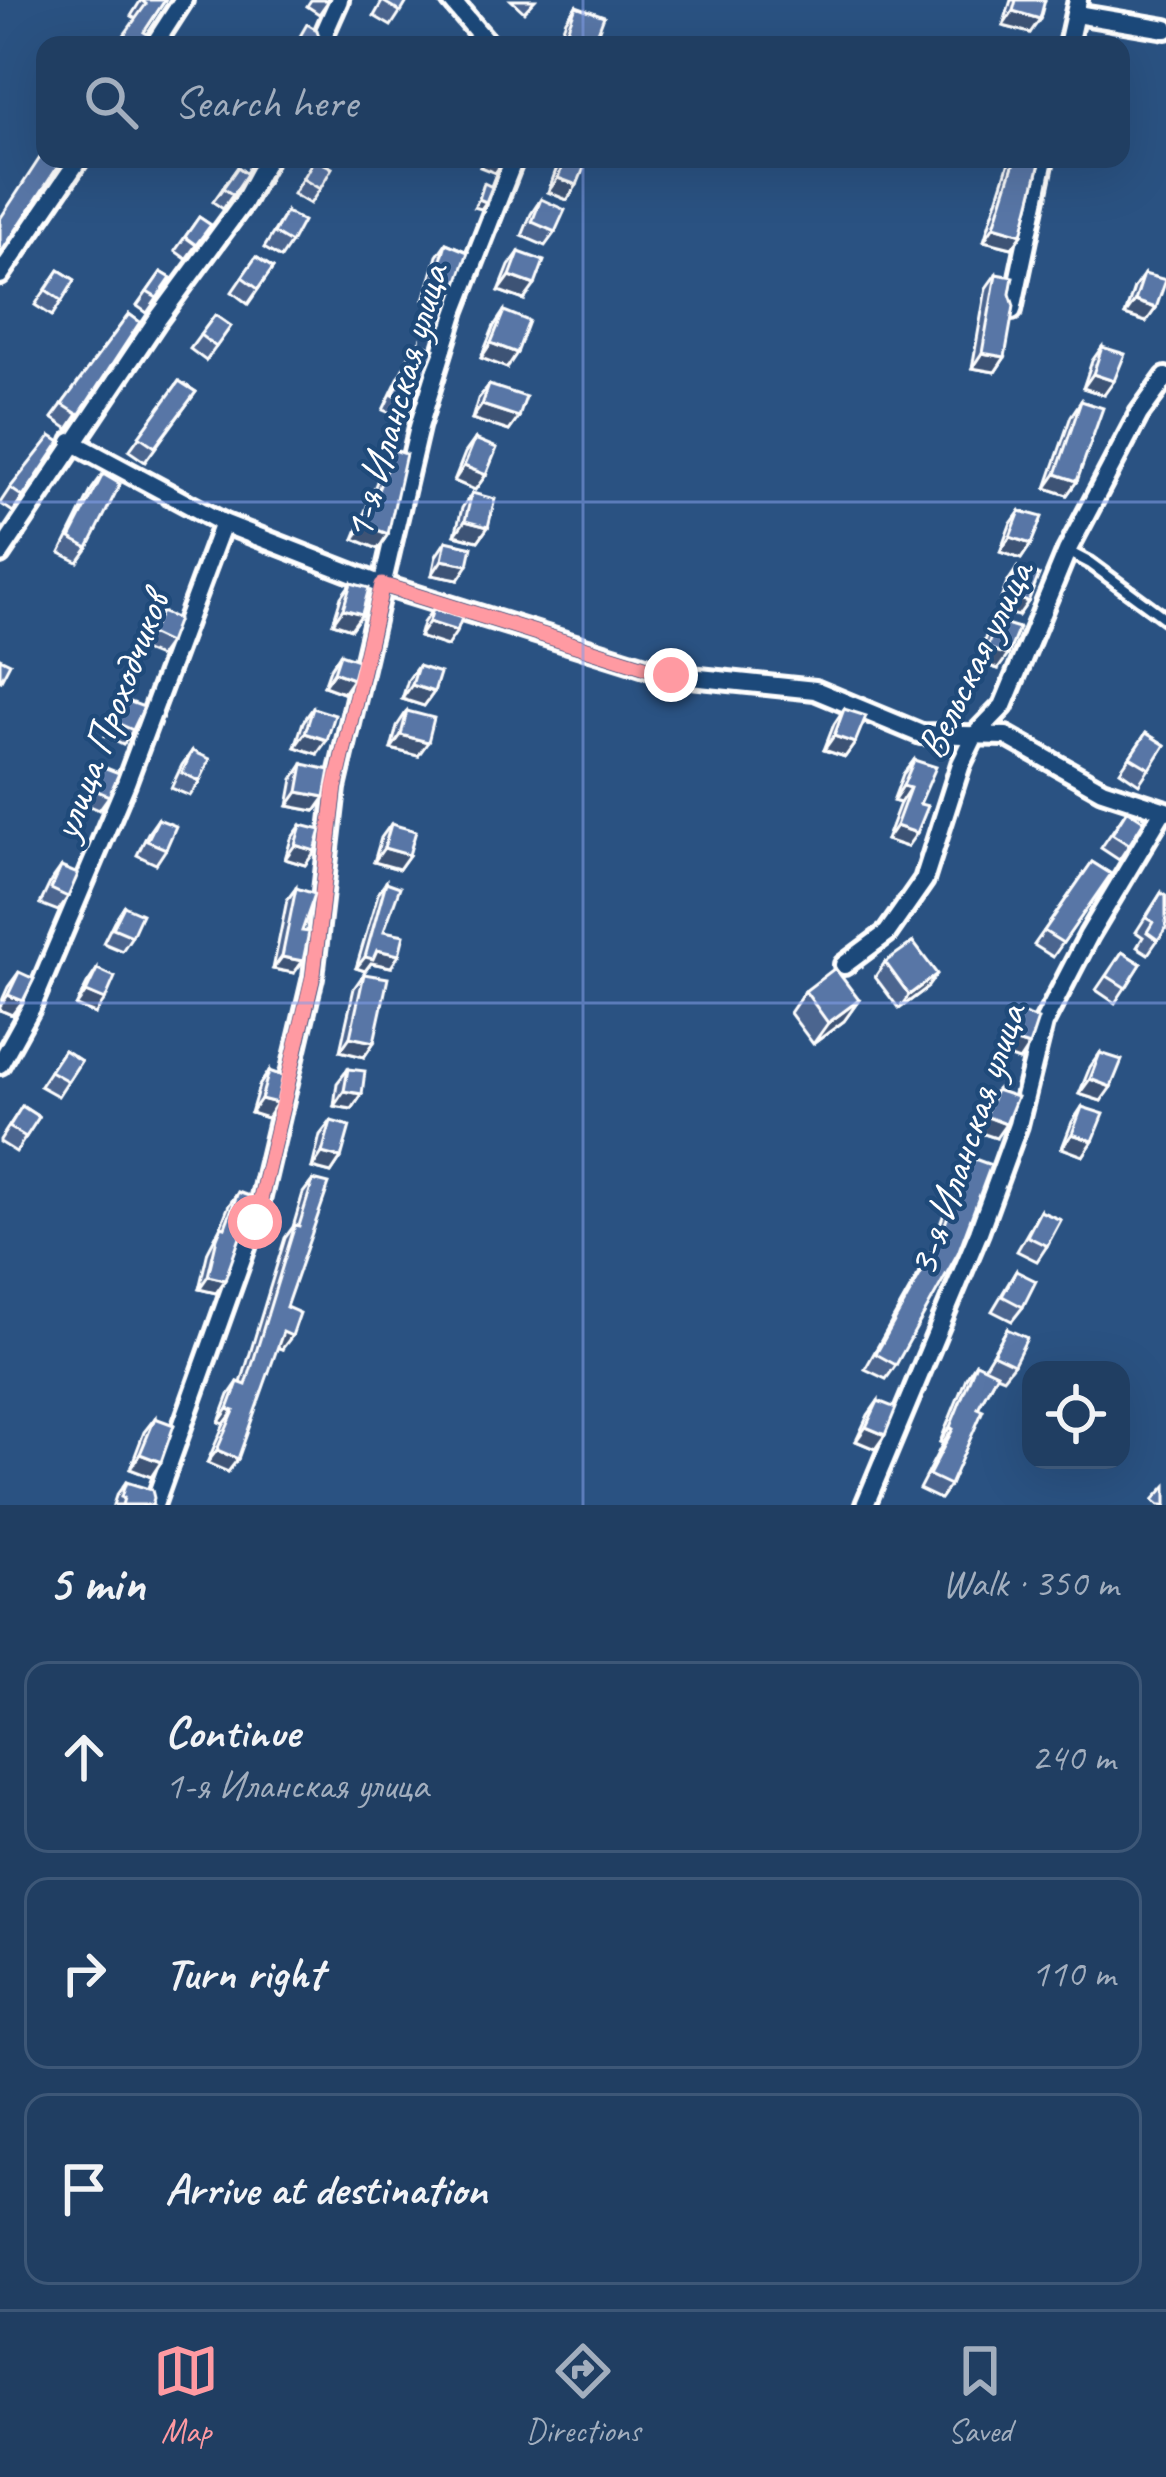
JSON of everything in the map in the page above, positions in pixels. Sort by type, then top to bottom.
[{"type":"street","points":[[160,36],[183,0]]},
{"type":"street","points":[[323,36],[339,0]]},
{"type":"street","points":[[451,0],[481,36]]},
{"type":"street","points":[[1077,7],[1166,29]]},
{"type":"street","points":[[0,275],[73,168]]},
{"type":"street","points":[[0,554],[7,526],[243,203],[263,168]]},
{"type":"street","name":"1-я Иланская улица","points":[[154,1505],[255,1222],[313,976],[335,788],[419,427],[449,329],[511,168]]},
{"type":"street","points":[[1012,310],[1042,168]]},
{"type":"street","name":"Вельская улица","points":[[844,965],[887,933],[923,880],[975,734],[1003,706],[1067,551],[1138,414],[1166,376]]},
{"type":"street","points":[[72,442],[223,523],[382,585],[671,675],[815,690],[922,734],[1006,736],[1102,790],[1165,811]]},
{"type":"street","name":"улица Проходчиков","points":[[0,1064],[32,1008],[126,783],[223,523]]},
{"type":"street","name":"3-я Иланская улица","points":[[865,1505],[979,1232],[1018,1125],[1043,1024],[1089,935],[1165,811]]},
{"type":"lane","points":[[1067,551],[1090,562],[1166,619]]},
{"type":"building","points":[[141,0],[165,0],[144,32],[148,36],[123,36],[146,4]]},
{"type":"building","points":[[385,0],[408,0],[401,12]]},
{"type":"building","points":[[1016,0],[1045,0],[1040,19],[1013,11]]},
{"type":"building","points":[[576,6],[604,16],[596,36],[567,30]]},
{"type":"building","points":[[307,24],[319,36],[300,36]]},
{"type":"building","points":[[36,164],[36,168],[57,168],[0,254],[0,219]]},
{"type":"building","points":[[237,168],[247,174],[233,195],[223,188]]},
{"type":"building","points":[[309,168],[332,168],[320,189],[303,179]]},
{"type":"building","points":[[562,168],[584,168],[577,185],[558,178]]},
{"type":"building","points":[[1012,168],[1039,168],[1022,234],[994,226]]},
{"type":"building","points":[[484,183],[492,187],[486,202],[479,199]]},
{"type":"building","points":[[541,199],[565,210],[555,232],[532,222]]},
{"type":"building","points":[[286,212],[303,221],[291,243],[274,233]]},
{"type":"building","points":[[199,217],[211,225],[196,245],[185,237]]},
{"type":"building","points":[[446,243],[468,252],[443,323],[430,318],[442,289],[433,287]]},
{"type":"building","points":[[519,252],[544,261],[535,285],[510,276]]},
{"type":"building","points":[[256,257],[273,268],[258,289],[242,277]]},
{"type":"building","points":[[59,270],[75,280],[62,301],[46,290]]},
{"type":"building","points":[[161,272],[171,278],[157,298],[147,292]]},
{"type":"building","points":[[996,274],[1013,277],[1014,306],[1005,357],[982,353]]},
{"type":"building","points":[[1144,274],[1166,280],[1156,308],[1135,301]]},
{"type":"building","points":[[504,311],[529,321],[517,353],[491,343]]},
{"type":"building","points":[[129,314],[140,322],[79,415],[62,404]]},
{"type":"building","points":[[215,315],[231,326],[216,347],[200,335]]},
{"type":"building","points":[[419,342],[435,349],[413,404],[393,395]]},
{"type":"building","points":[[1102,347],[1125,354],[1114,381],[1093,374]]},
{"type":"building","points":[[179,381],[196,392],[155,447],[139,436]]},
{"type":"building","points":[[489,385],[526,397],[519,417],[482,405]]},
{"type":"building","points":[[1081,401],[1103,408],[1077,481],[1056,474]]},
{"type":"building","points":[[51,436],[60,442],[23,497],[10,488]]},
{"type":"building","points":[[475,439],[497,448],[486,475],[464,466]]},
{"type":"building","points":[[394,450],[406,454],[388,534],[364,525]]},
{"type":"building","points":[[103,474],[120,484],[88,548],[70,538]]},
{"type":"building","points":[[472,493],[495,499],[488,527],[465,521]]},
{"type":"building","points":[[1020,511],[1042,517],[1031,544],[1010,537]]},
{"type":"building","points":[[446,541],[472,547],[468,565],[442,560]]},
{"type":"building","points":[[1017,568],[1039,575],[1028,602],[1007,595]]},
{"type":"building","points":[[351,583],[369,588],[362,614],[343,609]]},
{"type":"building","points":[[433,609],[462,618],[457,631],[429,622]]},
{"type":"building","points":[[161,612],[178,619],[169,643],[150,634]]},
{"type":"building","points":[[996,621],[1019,628],[1008,655],[987,648]]},
{"type":"building","points":[[340,654],[358,660],[353,679],[334,672]]},
{"type":"building","points":[[0,658],[10,663],[0,682]]},
{"type":"building","points":[[418,666],[440,673],[434,692],[412,685]]},
{"type":"building","points":[[125,700],[144,707],[133,730],[115,722]]},
{"type":"building","points":[[313,708],[335,715],[327,740],[305,733]]},
{"type":"building","points":[[844,709],[866,716],[855,743],[834,736]]},
{"type":"building","points":[[407,711],[434,718],[428,742],[401,735]]},
{"type":"building","points":[[1146,733],[1165,745],[1150,769],[1130,757]]},
{"type":"building","points":[[192,751],[210,759],[200,781],[182,773]]},
{"type":"building","points":[[914,760],[936,767],[920,804],[928,806],[917,833],[896,826],[910,788],[903,786]]},
{"type":"building","points":[[303,764],[330,770],[325,797],[298,792]]},
{"type":"building","points":[[101,766],[119,773],[109,796],[90,788]]},
{"type":"building","points":[[1127,810],[1144,821],[1129,845],[1112,834]]},
{"type":"building","points":[[158,819],[176,826],[166,849],[147,841]]},
{"type":"building","points":[[391,824],[416,831],[409,855],[384,848]]},
{"type":"building","points":[[301,825],[321,830],[315,851],[295,845]]},
{"type":"building","points":[[1092,862],[1111,874],[1063,943],[1044,931]]},
{"type":"building","points":[[61,867],[78,874],[68,897],[51,889]]},
{"type":"building","points":[[386,882],[400,887],[384,931],[404,935],[399,955],[377,950],[373,959],[365,957]]},
{"type":"building","points":[[296,888],[315,894],[302,931],[309,932],[303,961],[282,957]]},
{"type":"building","points":[[1161,893],[1166,896],[1166,928],[1158,940],[1147,932],[1153,922],[1146,918]]},
{"type":"building","points":[[124,906],[142,914],[132,936],[113,928]]},
{"type":"building","points":[[913,942],[937,974],[909,995],[885,962]]},
{"type":"building","points":[[1122,952],[1141,964],[1126,988],[1107,976]]},
{"type":"building","points":[[835,968],[859,1000],[828,1023],[805,991]]},
{"type":"building","points":[[97,969],[115,977],[105,1000],[86,992]]},
{"type":"building","points":[[19,972],[34,979],[23,1001],[8,995]]},
{"type":"building","points":[[364,974],[388,978],[374,1042],[350,1037]]},
{"type":"building","points":[[1018,1012],[1038,1019],[1029,1046],[1007,1039]]},
{"type":"building","points":[[64,1050],[81,1061],[68,1081],[50,1071]]},
{"type":"building","points":[[1100,1053],[1122,1060],[1111,1087],[1090,1079]]},
{"type":"building","points":[[348,1069],[365,1071],[362,1094],[344,1091]]},
{"type":"building","points":[[269,1071],[283,1076],[277,1103],[261,1099]]},
{"type":"building","points":[[996,1090],[1017,1097],[1006,1124],[985,1116]]},
{"type":"building","points":[[22,1106],[39,1117],[26,1137],[9,1127]]},
{"type":"building","points":[[1082,1107],[1104,1114],[1093,1141],[1072,1134]]},
{"type":"building","points":[[331,1121],[350,1126],[341,1158],[322,1153]]},
{"type":"building","points":[[969,1157],[991,1165],[958,1253],[896,1365],[876,1354],[939,1241]]},
{"type":"building","points":[[313,1180],[329,1184],[286,1307],[300,1313],[292,1336],[283,1332],[238,1459],[217,1450],[234,1411],[228,1409],[238,1382],[246,1385]]},
{"type":"building","points":[[238,1192],[254,1198],[225,1280],[208,1276],[217,1238]]},
{"type":"building","points":[[1040,1211],[1061,1220],[1047,1246],[1027,1236]]},
{"type":"building","points":[[1016,1271],[1036,1281],[1023,1307],[1002,1296]]},
{"type":"building","points":[[1007,1329],[1027,1338],[1014,1364],[993,1354]]},
{"type":"building","points":[[976,1363],[997,1373],[978,1408],[983,1410],[950,1485],[929,1475],[953,1429]]},
{"type":"building","points":[[878,1401],[896,1408],[885,1435],[866,1427]]},
{"type":"building","points":[[155,1418],[174,1425],[161,1462],[140,1454]]},
{"type":"building","points":[[126,1482],[152,1490],[152,1505],[122,1505]]},
{"type":"building","points":[[1166,1486],[1166,1505],[1159,1505],[1153,1500]]},
{"type":"route","points":[[255,1222],[313,976],[335,788],[382,585],[671,675]]}]
